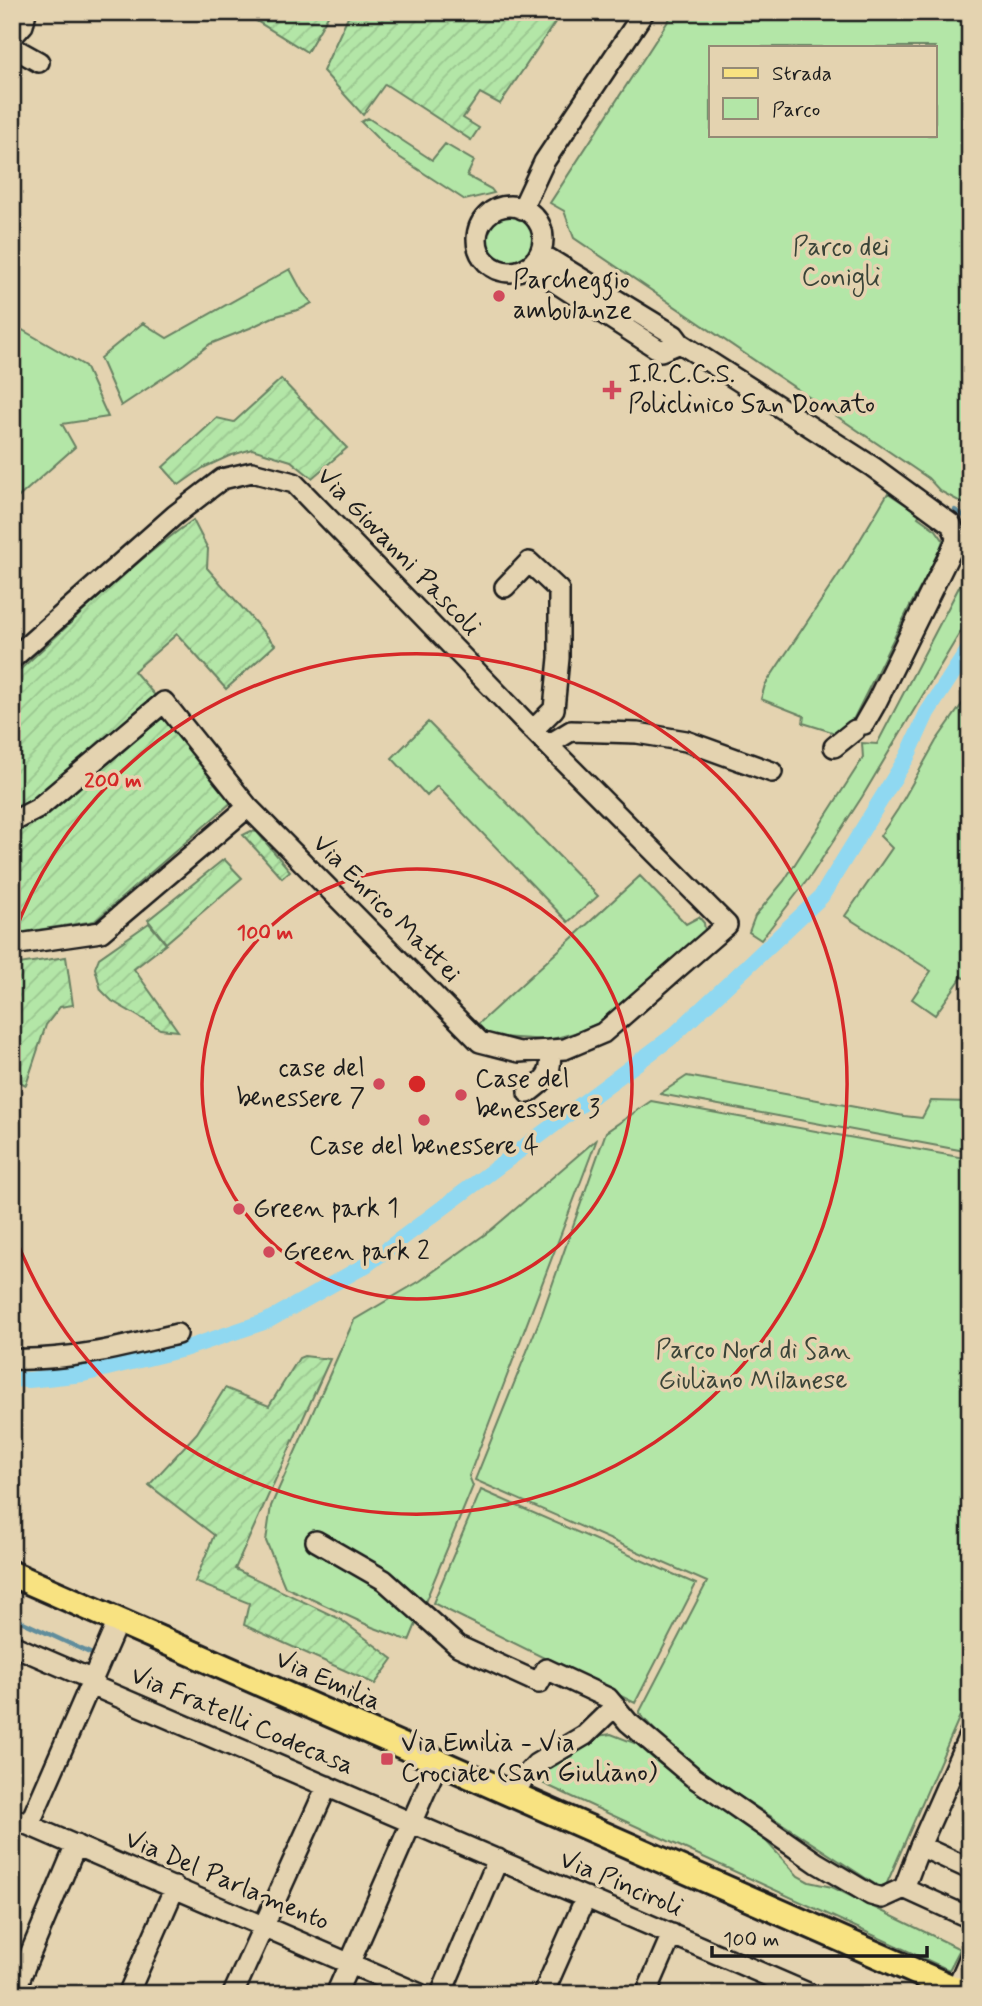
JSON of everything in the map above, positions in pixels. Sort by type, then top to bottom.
[{"type":"main road","name":"Via Emilia","points":[[12,1574],[961,1991]]},
{"type":"street","points":[[12,34],[17,12]]},
{"type":"street","points":[[12,34],[23,25],[26,12]]},
{"type":"street","points":[[522,209],[544,162],[644,12]]},
{"type":"street","points":[[12,34],[39,62]]},
{"type":"street","points":[[534,260],[542,245],[541,228],[531,215],[522,209],[503,207],[489,214],[479,227],[477,242],[481,257],[496,270],[521,270],[542,255],[674,335],[680,343],[873,467],[951,524],[956,543],[876,703],[859,727],[834,747]]},
{"type":"street","points":[[534,260],[661,351],[680,343]]},
{"type":"street","name":"Via Giovanni Pascoli","points":[[12,659],[192,500],[222,479],[252,472],[294,483],[533,730],[727,925]]},
{"type":"street","name":"Via Giovanni Pascoli","points":[[505,587],[529,562],[559,590],[559,658],[554,709],[533,730]]},
{"type":"street","name":"Via Enrico Mattei","points":[[12,822],[37,809],[164,702],[248,807],[480,1042],[519,1052],[565,1049],[603,1033],[727,925]]},
{"type":"street","points":[[548,745],[571,731],[637,733],[686,741],[772,772]]},
{"type":"street","points":[[12,945],[101,932],[248,807]]},
{"type":"street","points":[[528,1093],[546,1078],[552,1063],[550,1050]]},
{"type":"street","points":[[12,1359],[45,1359],[102,1352],[177,1334]]},
{"type":"street","points":[[316,1541],[384,1580],[458,1646],[538,1683],[546,1669],[608,1698],[628,1722],[693,1777],[817,1863],[871,1895],[882,1898],[904,1888],[970,1733]]},
{"type":"street","points":[[20,1821],[92,1682],[118,1621]]},
{"type":"street","name":"Via Fratelli Codecasa","points":[[12,1645],[412,1822]]},
{"type":"street","points":[[514,1795],[536,1764],[585,1735],[615,1706]]},
{"type":"street","points":[[336,1994],[438,1762]]},
{"type":"street","points":[[233,1994],[327,1786]]},
{"type":"street","name":"Via Del Parlamento","points":[[20,1821],[420,1994]]},
{"type":"street","name":"Via Pinciroli","points":[[412,1822],[810,1994]]},
{"type":"street","points":[[16,1994],[18,1983],[76,1845]]},
{"type":"street","points":[[920,1846],[970,1869]]},
{"type":"street","points":[[441,1994],[499,1859]]},
{"type":"street","points":[[128,1994],[175,1887]]},
{"type":"street","points":[[904,1888],[970,1918]]},
{"type":"street","points":[[543,1994],[586,1897]]},
{"type":"street","points":[[646,1994],[672,1934]]},
{"type":"street","points":[[961,1991],[970,1957]]},
{"type":"green space","points":[[242,12],[330,12],[307,52]]},
{"type":"green space","points":[[350,12],[562,12],[500,104],[480,93],[463,118],[479,128],[471,140],[385,84],[363,115],[323,71]]},
{"type":"green space","name":"Parco dei Conigli","points":[[674,12],[970,12],[970,507],[940,491],[928,478],[574,238],[564,211],[550,203]]},
{"type":"green space","points":[[368,118],[432,160],[445,144],[474,161],[467,176],[494,193],[465,200],[390,151],[361,122]]},
{"type":"green space","points":[[510,216],[527,223],[534,240],[527,257],[510,264],[493,257],[486,240],[493,223]]},
{"type":"green space","points":[[290,269],[303,293],[312,303],[210,344],[121,406],[100,358],[143,323],[167,338]]},
{"type":"green space","points":[[12,322],[85,366],[108,417],[62,424],[75,447],[12,503]]},
{"type":"green space","points":[[281,379],[347,448],[312,478],[291,461],[252,449],[203,468],[179,485],[163,467],[217,418],[234,422]]},
{"type":"green space","points":[[888,493],[920,514],[918,517],[936,530],[943,540],[938,556],[845,736],[803,723],[804,716],[761,699],[765,685],[845,565]]},
{"type":"green space","points":[[193,520],[208,549],[207,568],[275,645],[226,689],[177,634],[134,671],[159,700],[12,816],[12,677],[123,575]]},
{"type":"green space","points":[[970,566],[970,616],[862,797],[812,874],[761,940],[749,932],[755,916],[784,881],[863,758],[862,743],[877,744]]},
{"type":"green space","points":[[970,693],[970,981],[962,977],[935,1015],[912,999],[931,971],[845,916],[892,848],[880,836],[936,741]]},
{"type":"green space","points":[[163,717],[232,802],[95,921],[12,934],[12,833],[44,818]]},
{"type":"green space","points":[[428,722],[598,896],[568,922],[437,786],[427,796],[392,758]]},
{"type":"green space","points":[[251,831],[257,832],[290,871],[282,878],[243,835]]},
{"type":"green space","points":[[224,859],[242,878],[166,943],[148,920]]},
{"type":"green space","points":[[640,876],[686,924],[699,917],[704,923],[705,931],[599,1023],[578,1032],[549,1040],[483,1036],[474,1028]]},
{"type":"green space","points":[[149,923],[166,944],[134,969],[178,1031],[160,1029],[112,1001],[101,990],[95,968],[99,958]]},
{"type":"green space","points":[[66,957],[73,1005],[60,1007],[46,1025],[26,1085],[12,1078],[12,965]]},
{"type":"green space","points":[[687,1076],[922,1118],[931,1101],[970,1102],[970,1152],[660,1094]]},
{"type":"green space","name":"Parco Nord di San Giuliano Milanese","points":[[651,1101],[970,1159],[970,1693],[884,1890],[678,1756],[639,1713],[707,1582],[475,1480],[542,1314],[606,1132]]},
{"type":"green space","points":[[597,1139],[469,1476],[473,1486],[409,1641],[285,1587],[266,1541],[271,1506],[354,1320],[420,1281],[491,1230]]},
{"type":"green space","points":[[304,1356],[330,1359],[235,1569],[340,1619],[393,1659],[375,1684],[244,1625],[249,1603],[195,1582],[214,1535],[149,1485],[197,1433],[225,1388],[269,1406],[299,1358]]},
{"type":"green space","points":[[481,1490],[696,1584],[635,1703],[433,1603]]},
{"type":"green space","points":[[611,1734],[637,1744],[688,1785],[754,1828],[798,1876],[809,1882],[832,1887],[960,1949],[949,1970],[540,1782],[551,1765],[598,1736]]},
{"type":"waterway","points":[[955,510],[970,520]]},
{"type":"waterway","points":[[12,1379],[29,1380],[83,1374],[184,1349],[267,1321],[366,1265],[673,1036],[821,897],[907,757],[927,713],[970,647]]},
{"type":"waterway","points":[[12,1617],[92,1654]]},
{"type":"place","name":"Parcheggio ambulanze","points":[[499,296]]},
{"type":"place","name":"I.R.C.C.S. Policlinico San Donato","points":[[612,390]]},
{"type":"place","name":"case del benessere 7","points":[[379,1084]]},
{"type":"place","name":"Case del benessere 3","points":[[461,1095]]},
{"type":"place","name":"Case del benessere 4","points":[[424,1120]]},
{"type":"place","name":"Green park 1","points":[[239,1209]]},
{"type":"place","name":"Green park 2","points":[[269,1252]]},
{"type":"place","name":"Via Emilia - Via Crociate (San Giuliano)","points":[[387,1759]]}]
